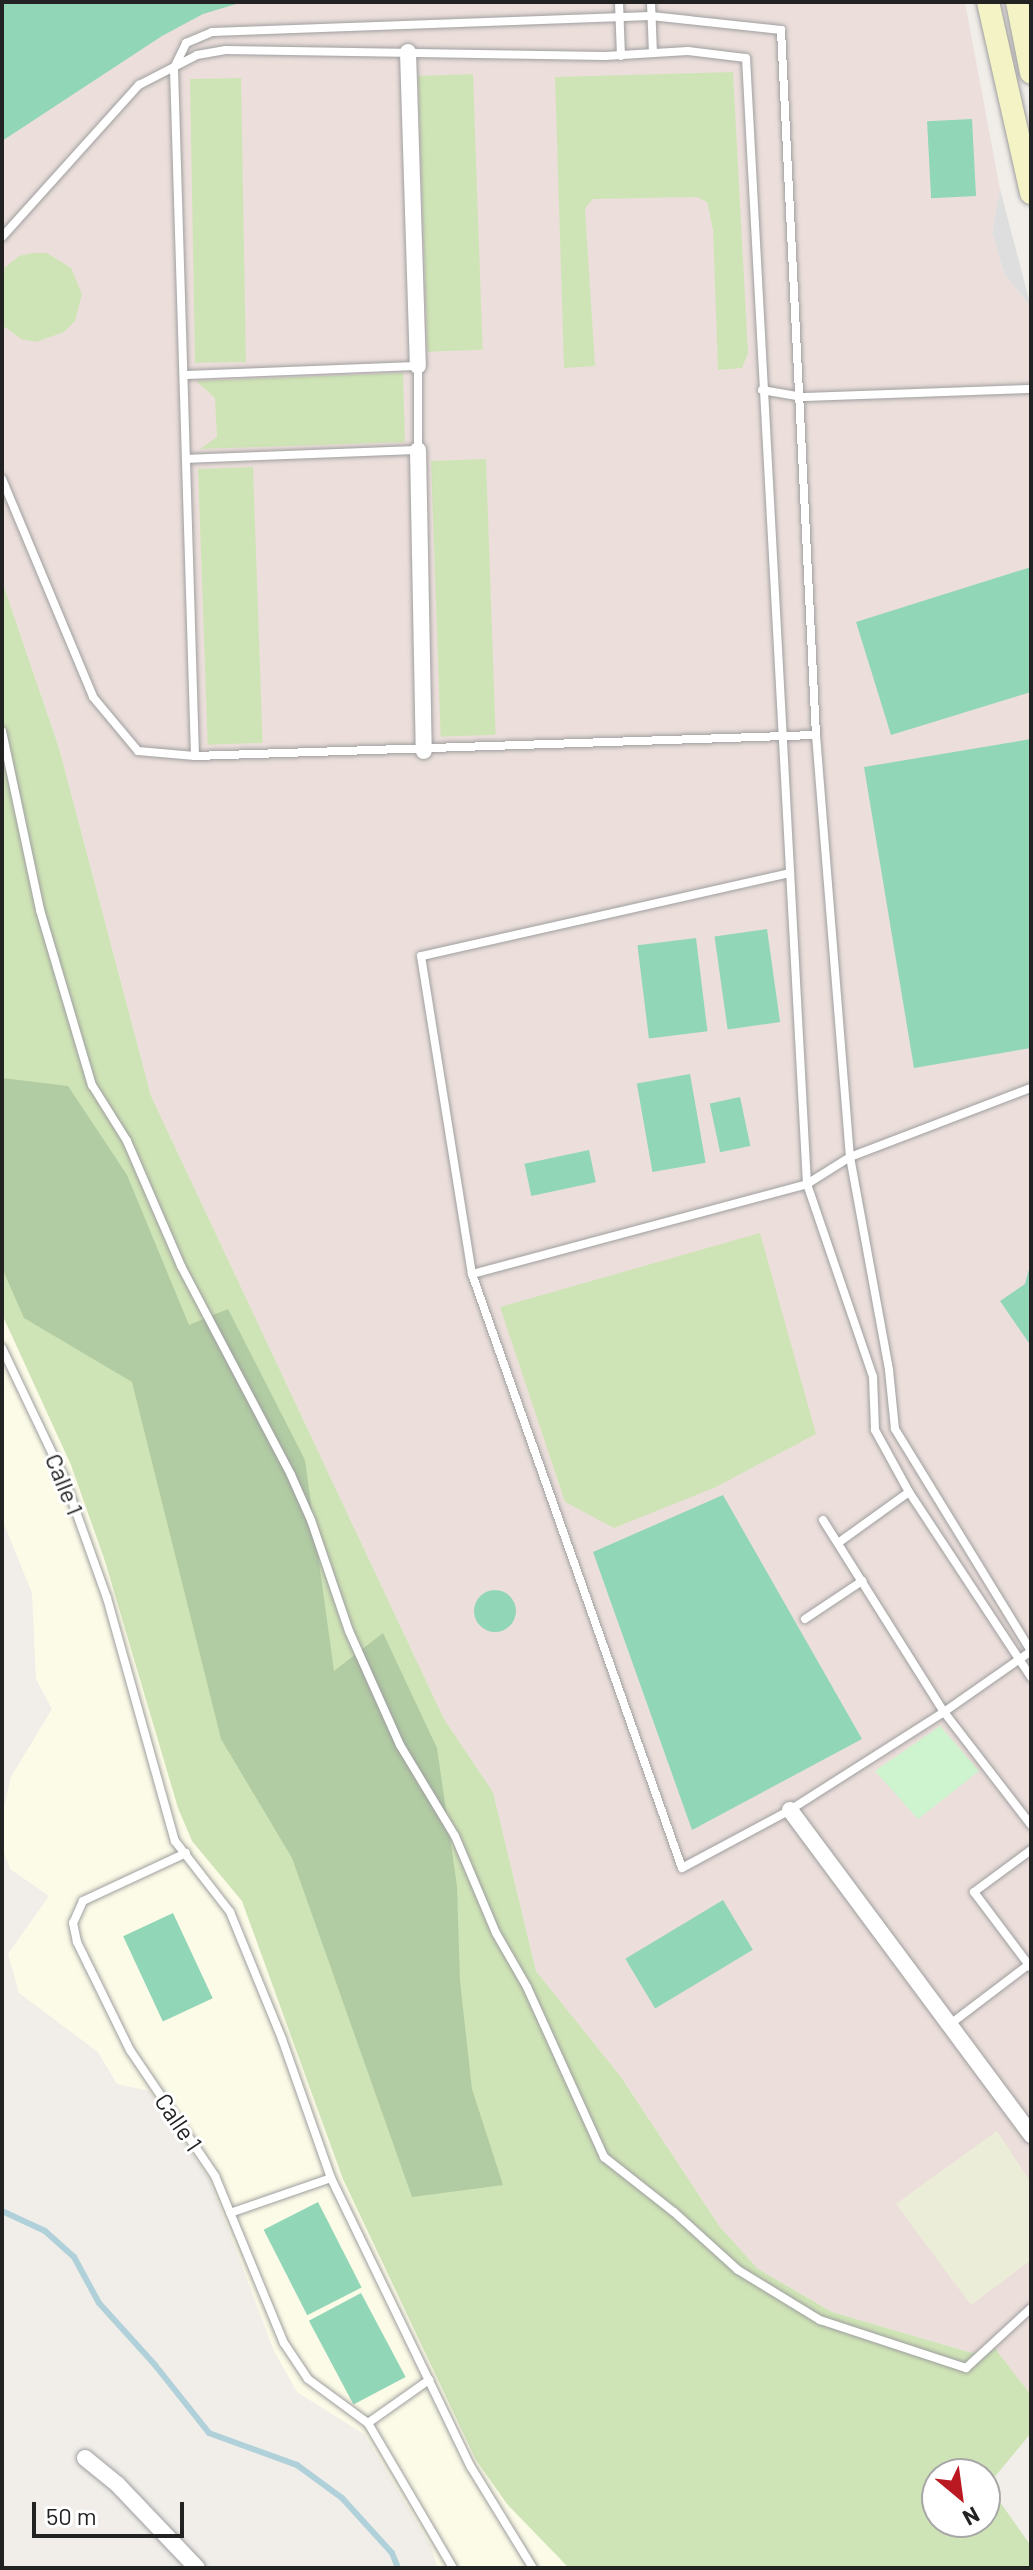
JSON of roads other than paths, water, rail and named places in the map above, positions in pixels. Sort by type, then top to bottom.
[{"type":"main road","points":[[988,2],[1031,193]]},
{"type":"main road","points":[[1017,2],[1031,73]]},
{"type":"main road","points":[[998,53],[1026,47]]},
{"type":"street","points":[[408,52],[418,366]]},
{"type":"street","points":[[418,450],[424,751]]},
{"type":"street","points":[[790,1810],[1031,2135]]},
{"type":"street","points":[[85,2458],[117,2484],[197,2568]]},
{"type":"lane","points":[[619,2],[621,56]]},
{"type":"lane","points":[[651,2],[653,53]]},
{"type":"lane","points":[[195,756],[174,68],[186,43],[212,32],[651,16],[781,30],[802,397],[816,735],[850,1157],[889,1370],[895,1429],[1031,1651],[944,1712],[790,1810],[682,1868],[472,1274],[421,956],[790,873]]},
{"type":"lane","points":[[2,237],[139,85],[197,55],[226,50],[621,56],[688,51],[746,58],[807,1184],[873,1377],[875,1430],[909,1492],[1031,1677]]},
{"type":"lane","points":[[184,375],[418,366],[418,450],[187,459]]},
{"type":"lane","points":[[762,390],[802,397],[1031,389]]},
{"type":"lane","points":[[2,479],[93,697],[138,751],[195,756],[424,751],[816,735]]},
{"type":"lane","points":[[2,731],[40,910],[92,1085],[127,1141],[181,1266],[291,1475],[311,1520],[349,1631],[400,1745],[455,1836],[496,1933],[527,1987],[604,2157],[674,2212],[738,2270],[820,2320],[966,2368],[1031,2308]]},
{"type":"lane","points":[[472,1274],[807,1184],[850,1157],[1031,1088]]},
{"type":"lane","name":"Calle 1","points":[[2,1348],[64,1478],[107,1598],[175,1841],[230,1912],[282,2039],[331,2178],[471,2467],[533,2568]]},
{"type":"lane","points":[[838,1543],[909,1492]]},
{"type":"lane","points":[[823,1520],[944,1712],[1031,1825]]},
{"type":"lane","points":[[805,1619],[862,1581]]},
{"type":"lane","points":[[948,2026],[1030,1966],[974,1892],[1031,1850]]},
{"type":"lane","name":"Calle 1","points":[[186,1853],[83,1901],[73,1923],[77,1942],[130,2050],[215,2176],[284,2343],[308,2379],[368,2423],[453,2568]]},
{"type":"lane","points":[[230,2213],[331,2178]]},
{"type":"lane","points":[[368,2423],[429,2380]]},
{"type":"waterway","points":[[2,2211],[45,2231],[74,2257],[99,2303],[155,2365],[209,2433],[297,2465],[342,2498],[392,2553],[398,2568]]}]
